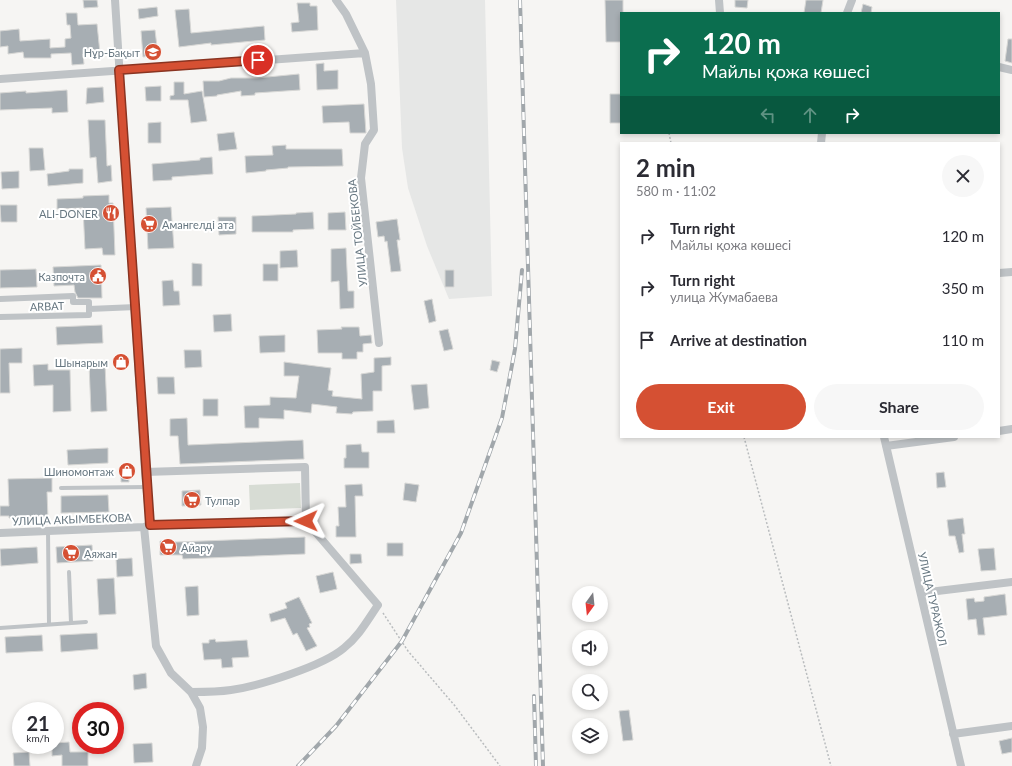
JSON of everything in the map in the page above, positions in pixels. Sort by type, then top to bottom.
[{"type":"street","points":[[115,0],[136,307],[147,487],[147,526],[156,646],[171,673],[191,692],[200,708],[203,727],[202,748],[196,766]]},
{"type":"street","name":"УЛИЦА ТОЙБЕКОВА","points":[[336,0],[344,10],[365,53],[371,84],[374,130],[365,144],[361,178],[379,343]]},
{"type":"street","points":[[719,0],[720,12]]},
{"type":"street","points":[[847,12],[852,0]]},
{"type":"street","points":[[0,78],[365,53]]},
{"type":"street","points":[[1000,67],[1012,70]]},
{"type":"street","points":[[1000,273],[1012,272]]},
{"type":"street","name":"ARBAT","points":[[0,298],[73,296],[73,302],[89,302],[89,315],[0,317]]},
{"type":"street","name":"ARBAT","points":[[89,308],[136,307]]},
{"type":"street","points":[[1000,431],[1012,429]]},
{"type":"street","name":"УЛИЦА ТУРАЖОЛ","points":[[884,438],[961,766]]},
{"type":"street","points":[[886,446],[946,438]]},
{"type":"street","points":[[146,472],[306,466],[306,521],[378,605],[358,635],[343,649],[326,659],[274,680],[231,690],[191,692]]},
{"type":"street","name":"УЛИЦА АКЫМБЕКОВА","points":[[0,533],[147,526],[306,521]]},
{"type":"street","points":[[921,593],[1012,582]]},
{"type":"street","points":[[953,734],[1012,726]]},
{"type":"lane","points":[[61,488],[147,487]]},
{"type":"lane","points":[[48,531],[49,624]]},
{"type":"lane","points":[[68,572],[71,623]]},
{"type":"lane","points":[[0,628],[86,622]]},
{"type":"path","points":[[744,438],[831,766]]},
{"type":"path","points":[[378,605],[408,651],[455,706],[500,766]]},
{"type":"shaded area","points":[[396,0],[485,0],[492,296],[449,299],[427,246],[408,188],[402,148]]},
{"type":"shaded area","points":[[300,483],[301,508],[250,510],[249,485]]},
{"type":"building","points":[[83,0],[97,0],[98,7],[84,8]]},
{"type":"building","points":[[605,0],[623,0],[623,12],[620,12],[620,42],[606,42]]},
{"type":"building","points":[[735,0],[748,0],[747,8],[735,7]]},
{"type":"building","points":[[806,0],[823,0],[821,12],[804,12]]},
{"type":"building","points":[[297,3],[310,3],[310,6],[317,6],[318,30],[292,32],[291,23],[299,22]]},
{"type":"building","points":[[863,4],[872,7],[871,12],[861,12]]},
{"type":"building","points":[[157,7],[158,16],[139,19],[138,9]]},
{"type":"building","points":[[189,9],[191,33],[264,26],[265,40],[211,45],[211,43],[179,47],[175,10]]},
{"type":"building","points":[[66,13],[77,13],[78,25],[97,24],[100,53],[83,54],[84,64],[72,65],[71,53],[51,54],[51,58],[24,58],[23,52],[8,54],[8,46],[0,47],[0,31],[19,29],[20,41],[50,39],[50,48],[65,47],[65,39],[71,38],[70,25],[67,25]]},
{"type":"building","points":[[155,30],[158,55],[143,57],[141,31]]},
{"type":"building","points":[[1008,39],[1012,39],[1012,63],[1005,61]]},
{"type":"building","points":[[324,63],[324,71],[338,70],[338,89],[317,90],[316,64]]},
{"type":"building","points":[[299,74],[300,90],[255,93],[255,95],[241,96],[241,91],[204,97],[203,81]]},
{"type":"building","points":[[174,82],[184,82],[184,94],[202,91],[207,121],[191,123],[188,100],[170,100],[170,96],[174,95]]},
{"type":"building","points":[[161,86],[161,101],[146,101],[145,87]]},
{"type":"building","points":[[103,87],[104,102],[86,104],[87,88]]},
{"type":"building","points":[[67,90],[68,112],[52,113],[52,108],[0,110],[0,93]]},
{"type":"building","points":[[610,94],[620,94],[620,123],[610,123]]},
{"type":"building","points":[[364,104],[366,133],[350,133],[349,122],[323,123],[322,106]]},
{"type":"building","points":[[88,120],[105,120],[107,166],[111,165],[112,181],[98,183],[96,157],[90,158]]},
{"type":"building","points":[[161,122],[161,143],[148,143],[148,123]]},
{"type":"building","points":[[234,132],[237,149],[219,151],[217,134]]},
{"type":"building","points":[[286,145],[286,149],[342,149],[343,166],[288,167],[246,173],[245,156],[273,155],[272,146]]},
{"type":"building","points":[[29,148],[43,148],[45,170],[30,171]]},
{"type":"building","points":[[212,157],[213,174],[172,177],[172,180],[153,181],[152,164],[200,160],[200,158]]},
{"type":"building","points":[[69,169],[83,169],[83,183],[48,186],[47,174],[69,171]]},
{"type":"building","points":[[19,171],[19,188],[2,189],[1,172]]},
{"type":"building","points":[[109,195],[109,203],[113,203],[115,255],[103,255],[102,248],[85,249],[83,208],[57,209],[57,199]]},
{"type":"building","points":[[0,205],[17,205],[17,222],[1,222]]},
{"type":"building","points":[[171,207],[174,248],[148,249],[146,208]]},
{"type":"building","points":[[313,212],[314,229],[293,230],[293,232],[252,232],[252,216]]},
{"type":"building","points":[[345,212],[346,230],[328,230],[328,213]]},
{"type":"building","points":[[218,217],[236,217],[236,234],[219,235]]},
{"type":"building","points":[[397,219],[400,240],[397,240],[401,271],[391,272],[387,241],[385,242],[384,236],[378,237],[376,222]]},
{"type":"building","points":[[346,248],[348,291],[354,291],[354,308],[340,309],[339,281],[331,282],[331,249]]},
{"type":"building","points":[[297,250],[298,267],[280,268],[280,251]]},
{"type":"building","points":[[192,263],[202,264],[202,286],[192,286]]},
{"type":"building","points":[[263,264],[278,264],[278,281],[263,281]]},
{"type":"building","points":[[101,265],[102,298],[78,298],[74,285],[54,286],[53,267]]},
{"type":"building","points":[[36,269],[37,287],[0,288],[0,270]]},
{"type":"building","points":[[445,270],[454,270],[454,287],[445,287]]},
{"type":"building","points":[[173,280],[174,291],[179,291],[180,305],[163,306],[162,281]]},
{"type":"building","points":[[432,299],[436,321],[429,323],[424,301]]},
{"type":"building","points":[[231,314],[232,331],[214,332],[213,315]]},
{"type":"building","points":[[102,325],[103,343],[57,345],[56,327]]},
{"type":"building","points":[[341,327],[359,327],[360,336],[371,335],[372,343],[363,344],[363,352],[357,352],[357,359],[342,359],[342,353],[318,353],[317,330],[342,329]]},
{"type":"building","points":[[448,329],[453,349],[444,351],[439,331]]},
{"type":"building","points":[[285,335],[285,352],[260,353],[259,336]]},
{"type":"building","points":[[22,348],[22,363],[9,363],[10,393],[0,393],[0,349]]},
{"type":"building","points":[[184,350],[201,350],[202,367],[185,368]]},
{"type":"building","points":[[391,357],[391,365],[382,366],[382,391],[373,391],[373,411],[353,412],[352,414],[336,413],[337,407],[312,404],[311,413],[284,410],[284,419],[259,418],[259,428],[245,428],[244,406],[270,405],[270,397],[296,398],[299,376],[284,376],[284,362],[331,368],[328,390],[333,391],[332,396],[362,399],[361,374],[374,372],[374,358]]},
{"type":"building","points":[[492,360],[500,362],[497,372],[490,370]]},
{"type":"building","points":[[48,364],[48,370],[70,370],[71,411],[53,412],[53,385],[34,386],[33,365]]},
{"type":"building","points":[[89,364],[105,364],[107,411],[91,412]]},
{"type":"building","points":[[157,377],[174,377],[175,394],[158,394]]},
{"type":"building","points":[[427,384],[429,408],[414,410],[411,385]]},
{"type":"building","points":[[203,399],[218,399],[218,416],[203,416]]},
{"type":"building","points":[[187,418],[188,445],[303,440],[304,459],[180,464],[178,436],[170,436],[170,419]]},
{"type":"building","points":[[394,420],[395,433],[377,433],[377,421]]},
{"type":"building","points":[[361,444],[362,452],[369,452],[369,468],[344,468],[346,445]]},
{"type":"building","points":[[108,448],[108,463],[68,465],[67,450]]},
{"type":"building","points":[[121,467],[128,467],[129,482],[121,482]]},
{"type":"building","points":[[944,472],[946,487],[937,488],[936,473]]},
{"type":"building","points":[[52,478],[52,492],[47,492],[48,518],[9,518],[9,516],[0,516],[0,506],[9,506],[8,479]]},
{"type":"building","points":[[405,483],[419,485],[416,502],[403,500]]},
{"type":"building","points":[[362,484],[363,496],[355,496],[356,537],[336,537],[336,526],[339,526],[338,507],[346,507],[345,485]]},
{"type":"building","points":[[200,490],[201,505],[182,506],[182,491]]},
{"type":"building","points":[[108,495],[109,512],[61,513],[61,496]]},
{"type":"building","points":[[963,518],[965,534],[962,534],[964,552],[959,553],[955,536],[949,536],[947,520]]},
{"type":"building","points":[[305,537],[305,554],[183,559],[182,555],[160,555],[160,541],[177,542]]},
{"type":"building","points":[[387,543],[403,543],[403,556],[387,556]]},
{"type":"building","points":[[92,545],[93,561],[57,563],[56,547]]},
{"type":"building","points":[[37,547],[38,563],[1,566],[0,549]]},
{"type":"building","points":[[994,548],[996,570],[981,571],[978,549]]},
{"type":"building","points":[[350,554],[361,554],[362,563],[350,564]]},
{"type":"building","points":[[132,558],[133,576],[117,577],[116,559]]},
{"type":"building","points":[[333,572],[337,589],[320,593],[316,576]]},
{"type":"building","points":[[114,578],[116,614],[99,615],[97,579]]},
{"type":"building","points":[[198,586],[199,615],[187,616],[185,587]]},
{"type":"building","points":[[1005,594],[1007,615],[983,618],[985,635],[978,635],[976,619],[968,620],[966,599],[974,598],[975,602],[984,601],[984,597]]},
{"type":"building","points":[[299,597],[312,623],[309,624],[310,627],[307,628],[317,646],[306,651],[297,633],[293,635],[285,618],[271,622],[269,614],[287,608],[285,603]]},
{"type":"building","points":[[97,633],[98,649],[61,652],[60,635]]},
{"type":"building","points":[[42,635],[43,651],[6,653],[5,637]]},
{"type":"building","points":[[215,639],[216,642],[247,640],[249,657],[232,658],[233,667],[222,668],[221,659],[204,660],[202,643],[209,643],[209,640]]},
{"type":"building","points":[[146,673],[147,688],[134,690],[133,675]]},
{"type":"building","points":[[629,710],[633,740],[623,741],[619,711]]},
{"type":"building","points":[[1012,738],[1012,752],[1002,754],[999,741]]},
{"type":"building","points":[[64,742],[69,742],[70,752],[72,752],[72,754],[88,754],[88,766],[62,766],[62,755],[52,756],[52,754],[64,754]]},
{"type":"building","points":[[152,743],[153,762],[134,763],[133,744]]},
{"type":"building","points":[[13,754],[29,754],[30,766],[14,766]]},
{"type":"railway","points":[[520,0],[543,766]]},
{"type":"railway","points":[[298,766],[336,726],[402,641],[461,533],[502,418],[515,349],[522,270]]},
{"type":"railway","points":[[534,696],[536,766]]},
{"type":"place","name":"Нұр-Бақыт","points":[[153,52]]},
{"type":"place","name":"ALI-DONER","points":[[111,213]]},
{"type":"place","name":"Амангелді ата","points":[[149,224]]},
{"type":"place","name":"Казпочта","points":[[98,276]]},
{"type":"place","name":"Шынарым","points":[[121,362]]},
{"type":"place","name":"Шиномонтаж","points":[[127,471]]},
{"type":"place","name":"Тулпар","points":[[192,500]]},
{"type":"place","name":"Айару","points":[[168,547]]},
{"type":"place","name":"Аяжан","points":[[71,553]]},
{"type":"route","points":[[258,60],[119,70],[150,525],[306,521]]}]
